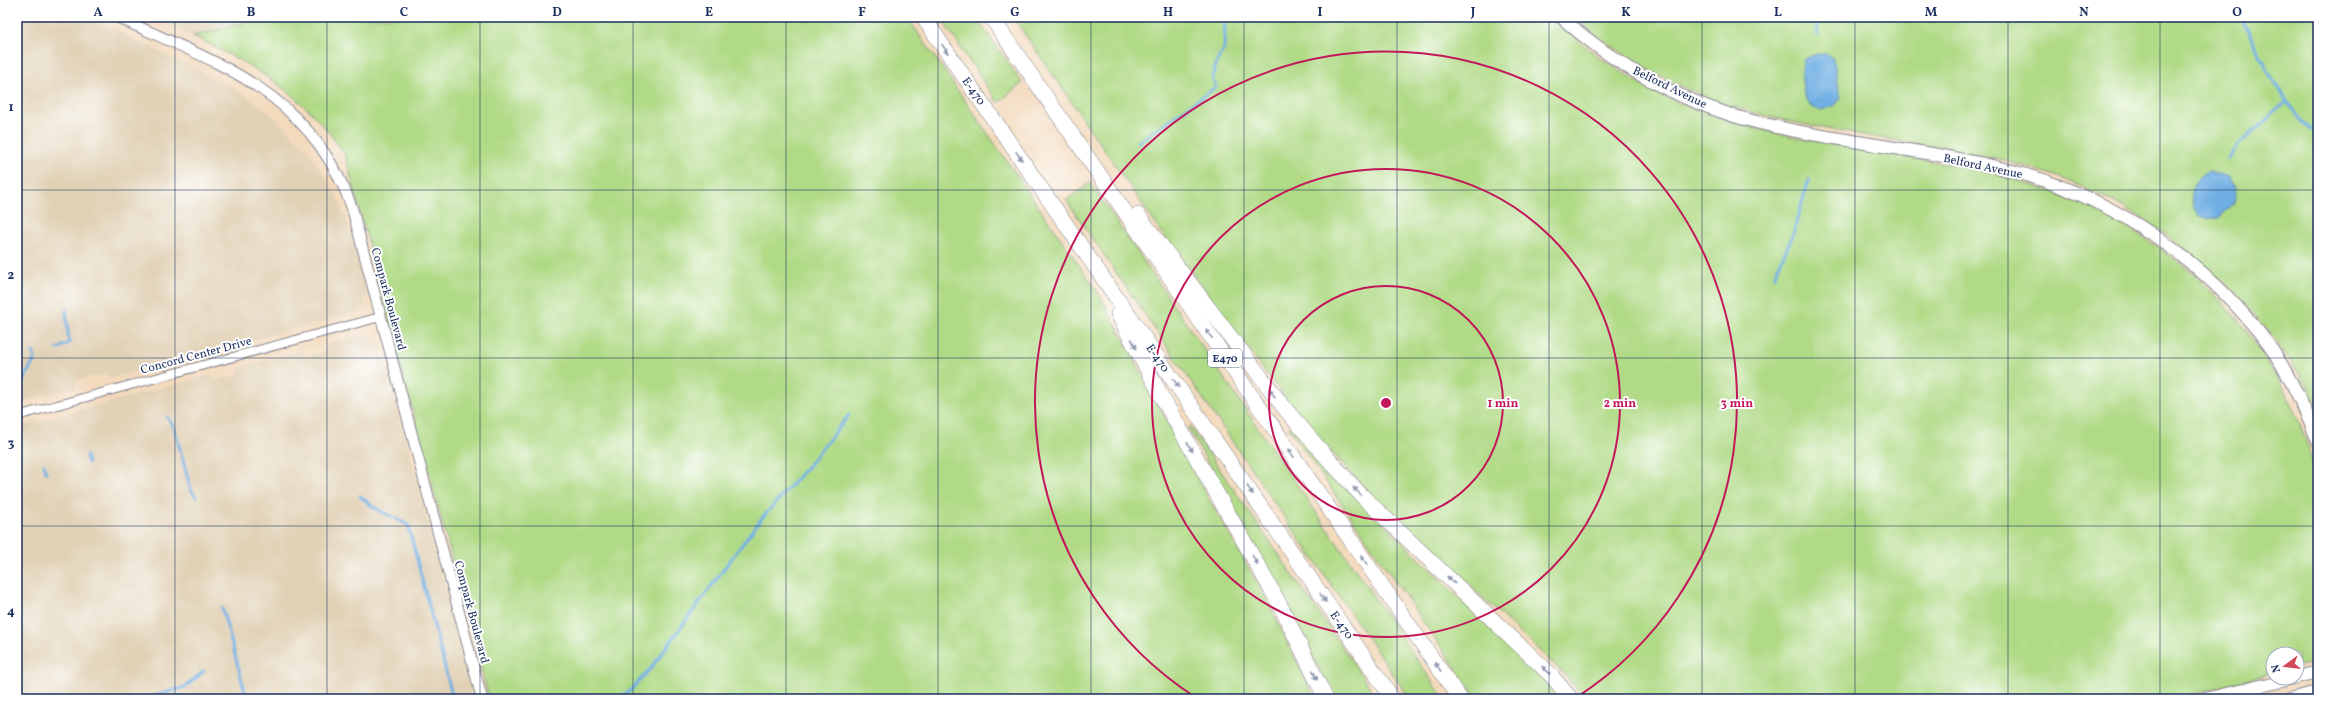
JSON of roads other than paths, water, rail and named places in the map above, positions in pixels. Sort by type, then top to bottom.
[{"type":"highway","name":"E-470","points":[[923,17],[1393,699]]},
{"type":"highway","name":"E470","points":[[991,17],[1460,699]]},
{"type":"highway","points":[[1108,186],[1142,219],[1286,410],[1330,461],[1362,496],[1550,674],[1571,699]]},
{"type":"highway","points":[[1082,248],[1163,399],[1280,604],[1326,699]]},
{"type":"main road","name":"Belford Avenue","points":[[1561,17],[1598,47],[1630,68],[1667,88],[1717,110],[1771,125],[2015,172],[2069,190],[2125,217],[2187,260],[2217,286],[2242,312],[2268,345],[2282,367],[2304,408],[2318,441]]},
{"type":"main road","points":[[2305,667],[2318,664]]},
{"type":"main road","points":[[2305,675],[2318,672]]},
{"type":"main road","points":[[2260,685],[2265,682]]},
{"type":"main road","points":[[2205,699],[2265,684]]},
{"type":"main road","points":[[2290,699],[2318,692]]},
{"type":"street","name":"Compark Boulevard","points":[[117,17],[240,75],[276,99],[309,130],[331,160],[344,186],[355,220],[482,699]]},
{"type":"street","name":"Concord Center Drive","points":[[17,416],[380,317]]},
{"type":"water","points":[[1817,54],[1825,54],[1833,58],[1841,98],[1834,106],[1821,110],[1814,108],[1809,104],[1805,97],[1802,81],[1804,59]]},
{"type":"water","points":[[2209,171],[2229,177],[2236,188],[2234,202],[2219,218],[2209,218],[2199,215],[2192,203],[2191,196],[2194,185],[2198,179]]},
{"type":"waterway","points":[[1138,142],[1216,87],[1212,77],[1219,57],[1224,49],[1225,28],[1221,17]]},
{"type":"waterway","points":[[1816,17],[1818,35]]},
{"type":"waterway","points":[[2241,17],[2272,79],[2299,119],[2318,135]]},
{"type":"waterway","points":[[2228,158],[2238,145],[2287,101]]},
{"type":"waterway","points":[[17,140],[25,157]]},
{"type":"waterway","points":[[1774,276],[1792,237],[1809,179]]},
{"type":"waterway","points":[[57,349],[69,343],[66,310]]},
{"type":"waterway","points":[[23,381],[35,359],[33,352]]},
{"type":"waterway","points":[[619,699],[632,689],[651,668],[757,524],[807,467],[849,415]]},
{"type":"waterway","points":[[167,417],[174,427],[191,490],[196,497]]},
{"type":"waterway","points":[[86,456],[88,463]]},
{"type":"waterway","points":[[360,496],[373,507],[408,525],[453,699]]},
{"type":"waterway","points":[[222,608],[247,699]]},
{"type":"waterway","points":[[144,699],[185,687],[204,671]]}]
